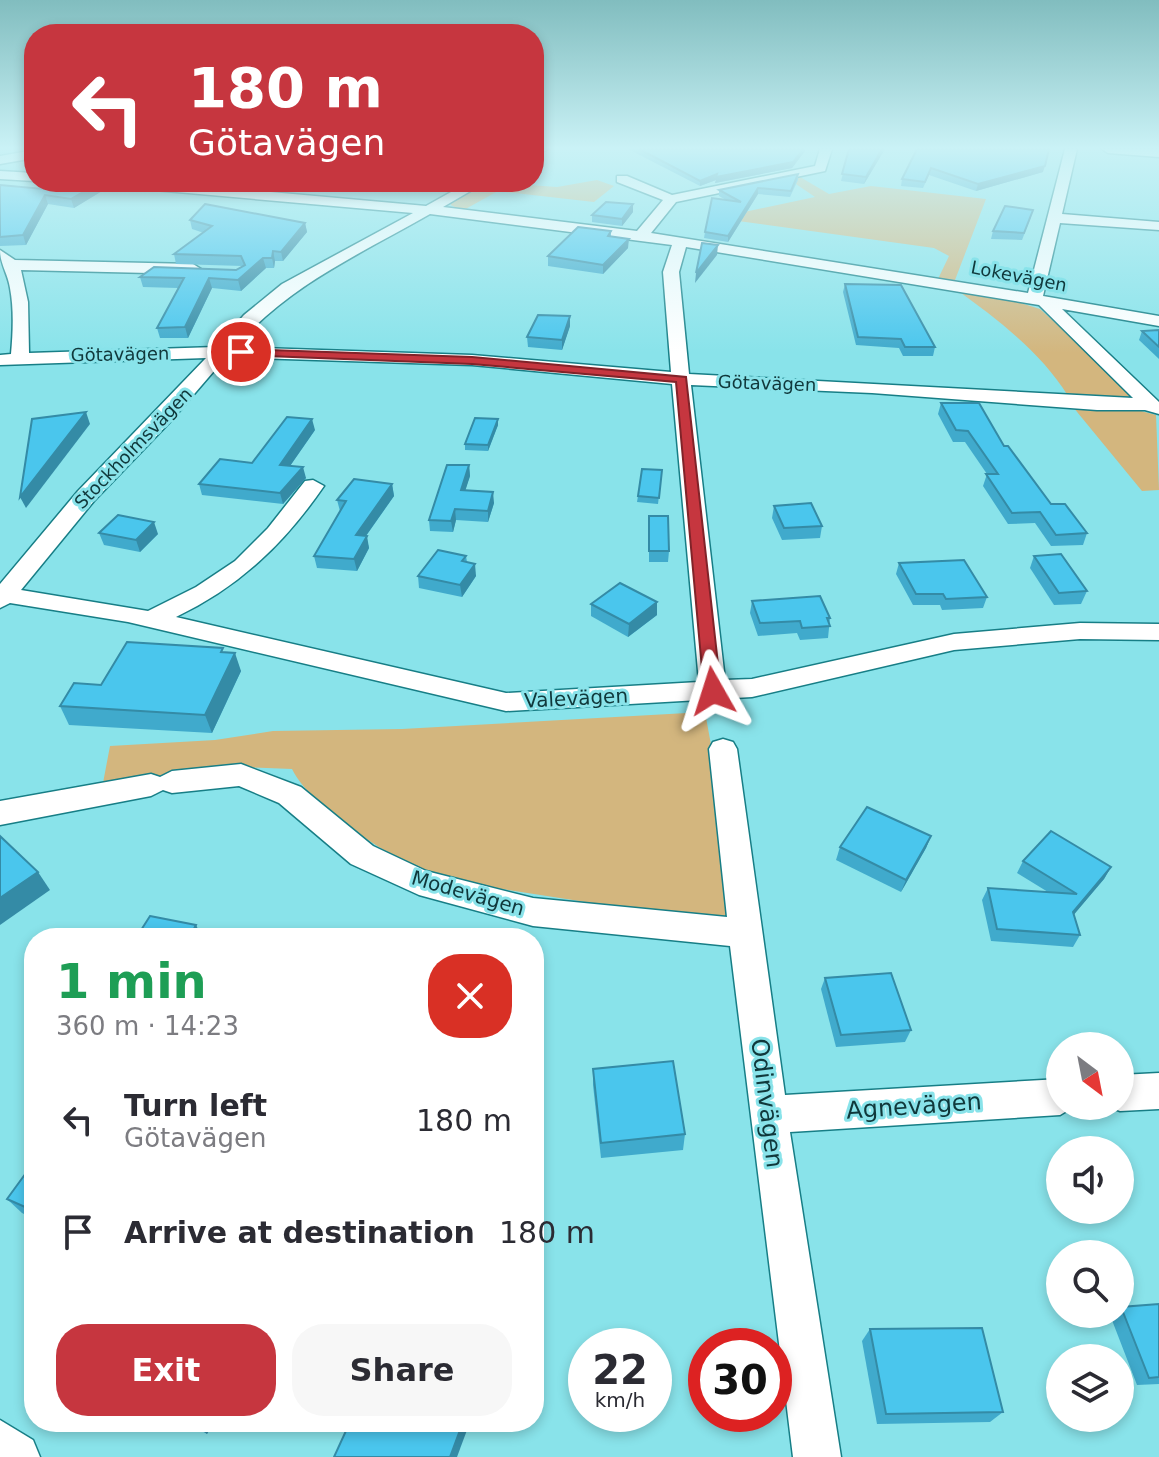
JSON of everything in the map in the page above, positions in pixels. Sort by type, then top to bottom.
[{"type":"street","name":"Stockholmsvägen","points":[[1,597],[86,496],[222,354],[250,319],[288,287],[414,217]]},
{"type":"street","name":"Lokevägen","points":[[485,217],[641,236],[1159,321]]},
{"type":"street","points":[[641,236],[656,217]]},
{"type":"street","points":[[1154,409],[1039,299],[1056,218],[1159,226]]},
{"type":"street","points":[[680,243],[671,272],[713,691]]},
{"type":"street","points":[[20,358],[23,315],[6,260],[209,270]]},
{"type":"street","name":"Götavägen","points":[[0,360],[118,353],[472,360],[682,379],[872,387],[1154,409]]},
{"type":"street","points":[[151,619],[235,576],[271,543],[313,486]]},
{"type":"street","name":"Valevägen","points":[[1,597],[151,619],[506,702],[752,688],[954,642],[1080,631],[1159,632]]},
{"type":"street","name":"Odinvägen","points":[[723,749],[768,1115],[817,1457]]},
{"type":"street","name":"Modevägen","points":[[0,813],[161,784],[241,775],[290,795],[362,855],[419,882],[533,912],[745,933]]},
{"type":"street","points":[[1134,1092],[1159,1091]]},
{"type":"street","name":"Agnevägen","points":[[768,1115],[1046,1098]]},
{"type":"street","points":[[0,1444],[16,1457]]},
{"type":"shaded area","points":[[979,217],[955,280],[938,279],[949,256],[934,248],[716,218]]},
{"type":"shaded area","points":[[957,290],[1005,298],[1040,309],[1131,390],[1129,397],[1068,396],[1032,351]]},
{"type":"shaded area","points":[[1073,407],[1130,408],[1156,415],[1159,490],[1142,491]]},
{"type":"shaded area","points":[[705,712],[718,783],[731,901],[726,917],[709,921],[437,879],[378,846],[336,817],[303,785],[292,769],[238,767],[103,783],[110,746],[215,740],[273,731],[402,729]]},
{"type":"building","points":[[0,217],[33,217],[23,235],[0,237]]},
{"type":"building","points":[[193,217],[273,217],[305,223],[281,252],[273,251],[272,258],[263,258],[238,280],[209,278],[185,327],[157,328],[184,278],[140,277],[154,267],[236,270],[245,265],[241,256],[174,254],[212,226],[190,220]]},
{"type":"building","points":[[708,217],[740,217],[728,236],[705,232]]},
{"type":"building","points":[[1000,217],[1030,217],[1024,233],[993,231]]},
{"type":"building","points":[[578,227],[611,231],[608,236],[629,239],[603,265],[548,256]]},
{"type":"building","points":[[702,243],[718,245],[696,273]]},
{"type":"building","points":[[845,284],[901,285],[935,347],[905,347],[901,339],[858,337]]},
{"type":"building","points":[[538,315],[570,316],[562,340],[527,337]]},
{"type":"building","points":[[1159,330],[1159,347],[1142,331]]},
{"type":"building","points":[[941,403],[979,403],[1004,446],[1008,446],[1051,504],[1065,504],[1087,533],[1056,535],[1040,512],[1012,513],[986,474],[998,474],[968,431],[956,430]]},
{"type":"building","points":[[86,412],[20,497],[32,419]]},
{"type":"building","points":[[287,417],[312,419],[280,465],[303,467],[280,493],[199,484],[220,459],[252,463]]},
{"type":"building","points":[[475,418],[498,419],[488,445],[465,444]]},
{"type":"building","points":[[447,465],[469,465],[461,490],[493,492],[488,511],[455,509],[451,521],[429,520]]},
{"type":"building","points":[[642,469],[662,470],[659,498],[638,496]]},
{"type":"building","points":[[354,479],[392,484],[356,535],[367,536],[354,559],[314,556],[346,501],[337,500]]},
{"type":"building","points":[[811,503],[822,526],[784,528],[774,506]]},
{"type":"building","points":[[118,515],[154,522],[136,540],[99,533]]},
{"type":"building","points":[[649,516],[668,516],[669,551],[649,551]]},
{"type":"building","points":[[438,550],[466,556],[462,561],[475,564],[460,585],[418,576]]},
{"type":"building","points":[[1061,554],[1087,591],[1059,593],[1034,556]]},
{"type":"building","points":[[964,560],[987,597],[946,599],[943,594],[916,594],[899,563]]},
{"type":"building","points":[[620,583],[657,602],[629,624],[591,604]]},
{"type":"building","points":[[820,596],[830,618],[827,618],[830,626],[802,628],[800,621],[760,623],[752,601]]},
{"type":"building","points":[[127,642],[223,648],[221,652],[235,653],[205,715],[60,706],[74,683],[101,685]]},
{"type":"building","points":[[867,807],[931,836],[906,880],[840,847]]},
{"type":"building","points":[[1051,831],[1111,867],[1073,912],[1080,935],[997,929],[988,888],[1077,894],[1023,861]]},
{"type":"building","points":[[0,836],[38,872],[0,898]]},
{"type":"building","points":[[150,916],[196,925],[194,928],[142,928]]},
{"type":"building","points":[[891,973],[911,1030],[841,1035],[825,978]]},
{"type":"building","points":[[673,1061],[685,1134],[601,1143],[593,1069]]},
{"type":"building","points":[[24,1176],[24,1207],[7,1199]]},
{"type":"building","points":[[1159,1304],[1159,1377],[1149,1378],[1129,1328],[1134,1328],[1134,1306]]},
{"type":"building","points":[[982,1328],[1003,1412],[886,1414],[870,1329]]},
{"type":"building","points":[[345,1432],[459,1432],[450,1457],[334,1457]]},
{"type":"route","points":[[241,352],[472,360],[682,379],[713,691]]}]
